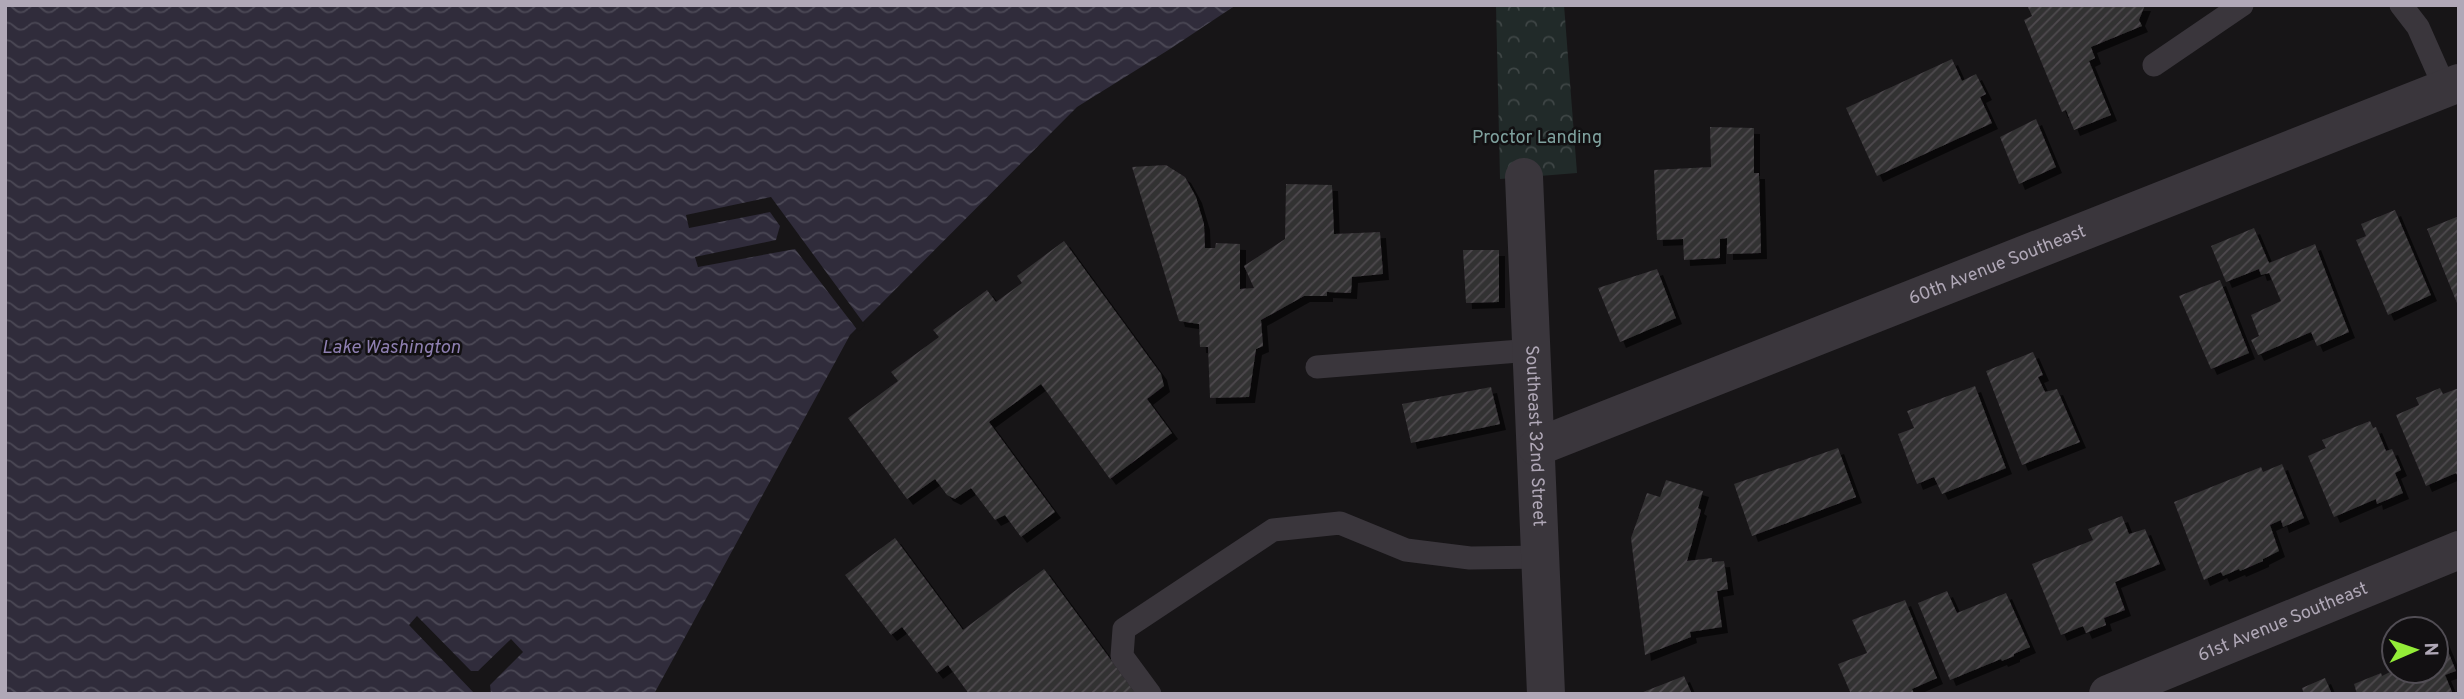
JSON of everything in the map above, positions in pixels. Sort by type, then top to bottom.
[{"type":"street","name":"60th Avenue Southeast","points":[[1536,447],[2452,85]]},
{"type":"street","name":"Southeast 32nd Street","points":[[1524,177],[1546,694]]},
{"type":"street","name":"61st Avenue Southeast","points":[[2108,694],[2459,550]]},
{"type":"lane","points":[[2154,65],[2242,5]]},
{"type":"lane","points":[[2401,5],[2418,27],[2452,85]]},
{"type":"lane","points":[[1317,367],[1533,350]]},
{"type":"lane","points":[[1150,694],[1122,656],[1124,629],[1273,530],[1340,523],[1406,550],[1470,558],[1541,557]]},
{"type":"green space","name":"Proctor Landing","points":[[1496,5],[1564,5],[1577,173],[1500,179]]},
{"type":"water","name":"Lake Washington","points":[[5,5],[1236,5],[1077,107],[850,335],[654,694],[5,694]]},
{"type":"pier","points":[[771,197],[865,325],[859,332],[795,249],[698,267],[695,257],[776,240],[780,226],[770,212],[689,228],[686,215]]},
{"type":"pier","points":[[417,616],[471,671],[478,671],[511,639],[523,652],[490,685],[491,694],[475,694],[409,625]]},
{"type":"building","points":[[2027,5],[2145,5],[2139,20],[2142,26],[2091,47],[2095,58],[2089,61],[2111,115],[2074,130],[2066,110],[2062,112],[2024,20],[2032,16]]},
{"type":"building","points":[[1952,59],[1962,81],[1976,74],[1986,94],[1980,97],[1992,123],[1877,176],[1846,108]]},
{"type":"building","points":[[2036,119],[2056,167],[2019,184],[2000,137]]},
{"type":"building","points":[[1710,127],[1754,128],[1754,173],[1759,173],[1761,253],[1727,254],[1727,238],[1720,239],[1720,258],[1684,260],[1683,239],[1657,240],[1654,170],[1711,167]]},
{"type":"building","points":[[1166,165],[1185,177],[1196,197],[1204,224],[1205,248],[1215,248],[1216,243],[1240,244],[1240,289],[1254,288],[1244,266],[1285,239],[1286,184],[1332,185],[1334,234],[1380,232],[1383,274],[1352,277],[1351,293],[1327,292],[1327,296],[1304,296],[1261,320],[1263,346],[1256,349],[1249,397],[1210,398],[1208,347],[1200,347],[1199,324],[1179,321],[1132,167]]},
{"type":"building","points":[[2395,210],[2431,295],[2388,315],[2356,240],[2366,236],[2361,224]]},
{"type":"building","points":[[2459,216],[2459,308],[2427,229]]},
{"type":"building","points":[[2254,228],[2269,263],[2315,244],[2349,332],[2317,346],[2311,332],[2258,355],[2251,340],[2259,336],[2251,315],[2281,301],[2269,273],[2261,275],[2259,269],[2226,282],[2211,246]]},
{"type":"building","points":[[1064,241],[1161,374],[1164,386],[1147,399],[1172,433],[1110,479],[1041,384],[989,422],[1055,512],[1021,537],[1005,515],[995,520],[971,488],[955,499],[947,495],[935,479],[907,499],[848,418],[898,381],[891,372],[939,337],[933,330],[987,290],[996,302],[1022,283],[1017,276]]},
{"type":"building","points":[[1463,250],[1499,250],[1499,302],[1466,303]]},
{"type":"building","points":[[1657,269],[1676,318],[1620,342],[1598,288]]},
{"type":"building","points":[[2220,280],[2249,353],[2211,369],[2179,296]]},
{"type":"building","points":[[2033,352],[2043,375],[2038,377],[2045,392],[2057,389],[2080,442],[2022,465],[1986,371]]},
{"type":"building","points":[[1975,386],[2006,468],[1942,494],[1934,477],[1917,484],[1898,434],[1914,428],[1907,411]]},
{"type":"building","points":[[1491,387],[1500,424],[1411,443],[1402,404]]},
{"type":"building","points":[[2440,388],[2443,394],[2459,388],[2459,478],[2456,473],[2426,486],[2396,415],[2419,405],[2416,398]]},
{"type":"building","points":[[2370,421],[2373,428],[2376,427],[2386,451],[2392,449],[2401,470],[2395,473],[2403,493],[2377,504],[2376,499],[2334,517],[2308,456],[2326,448],[2322,440]]},
{"type":"building","points":[[1838,448],[1856,497],[1752,536],[1734,484]]},
{"type":"building","points":[[2282,464],[2304,518],[2283,527],[2281,520],[2270,525],[2279,551],[2263,561],[2240,571],[2239,569],[2223,576],[2221,572],[2204,580],[2174,502],[2261,467],[2263,472]]},
{"type":"building","points":[[1666,480],[1703,491],[1698,508],[1701,510],[1687,561],[1712,558],[1712,562],[1724,561],[1728,589],[1717,591],[1722,627],[1690,632],[1691,637],[1645,655],[1631,538],[1647,493],[1660,497]]},
{"type":"building","points":[[2122,516],[2129,534],[2145,529],[2160,564],[2115,582],[2125,610],[2104,618],[2106,625],[2086,633],[2083,626],[2061,635],[2032,564],[2093,540],[2088,529]]},
{"type":"building","points":[[895,538],[963,630],[1044,569],[1136,694],[969,694],[948,665],[937,673],[902,627],[891,635],[845,575]]},
{"type":"building","points":[[1947,591],[1957,613],[2006,593],[2030,647],[2002,661],[2001,659],[1950,680],[1918,603]]},
{"type":"building","points":[[1905,600],[1937,678],[1912,689],[1914,694],[1851,694],[1838,664],[1867,653],[1852,620]]},
{"type":"building","points":[[2450,656],[2456,671],[2450,673]]},
{"type":"building","points":[[2380,673],[2380,685],[2449,685],[2453,694],[2357,694],[2354,684]]},
{"type":"building","points":[[1684,676],[1692,694],[1638,694]]},
{"type":"building","points":[[2325,678],[2332,694],[2304,694],[2302,688]]}]
